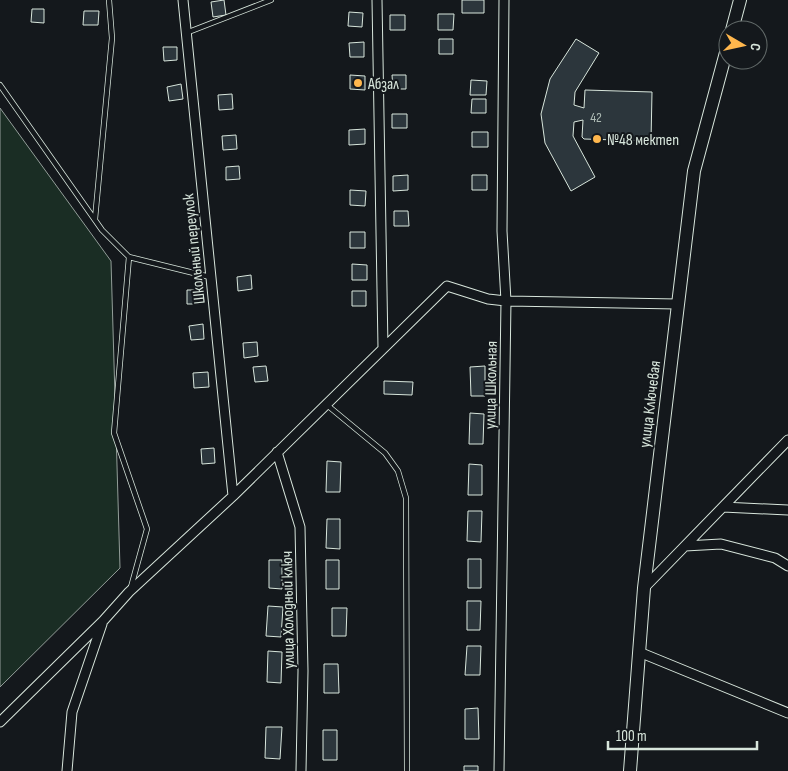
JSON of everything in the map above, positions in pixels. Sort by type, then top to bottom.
[{"type":"street","name":"Школьный переулок","points":[[183,0],[233,496]]},
{"type":"street","points":[[377,0],[383,348]]},
{"type":"street","name":"улица Школьная","points":[[499,771],[506,301],[502,231],[504,0]]},
{"type":"street","points":[[735,20],[740,0]]},
{"type":"street","name":"улица Ключевая","points":[[630,771],[644,588],[694,171],[721,70]]},
{"type":"street","points":[[0,722],[103,621],[129,592],[233,496],[448,286],[488,299],[506,301],[677,304]]},
{"type":"street","points":[[644,588],[788,440]]},
{"type":"street","name":"улица Холодный ключ","points":[[278,452],[300,527],[303,671],[302,771]]},
{"type":"street","points":[[723,507],[788,510]]},
{"type":"street","points":[[685,546],[721,544],[775,558],[788,566]]},
{"type":"street","points":[[66,771],[72,712],[103,621]]},
{"type":"street","points":[[639,652],[788,712]]},
{"type":"lane","points":[[94,219],[112,38],[109,0]]},
{"type":"lane","points":[[186,33],[271,0]]},
{"type":"lane","points":[[0,85],[94,219],[129,257],[210,277]]},
{"type":"lane","points":[[129,257],[114,433],[147,529],[129,592]]},
{"type":"lane","points":[[326,404],[385,453],[398,471],[406,498],[407,771]]},
{"type":"green space","points":[[0,108],[111,261],[120,568],[0,687]]},
{"type":"building","points":[[224,0],[226,15],[213,17],[211,2]]},
{"type":"building","points":[[462,0],[484,0],[484,13],[462,13]]},
{"type":"building","points":[[32,9],[44,9],[44,23],[31,22]]},
{"type":"building","points":[[84,11],[99,11],[98,25],[83,25]]},
{"type":"building","points":[[349,12],[363,13],[362,27],[348,26]]},
{"type":"building","points":[[438,14],[454,14],[453,30],[438,30]]},
{"type":"building","points":[[390,15],[405,15],[405,30],[390,30]]},
{"type":"building","points":[[439,39],[453,39],[453,54],[439,54]]},
{"type":"building","points":[[576,39],[599,53],[575,92],[574,105],[584,108],[585,90],[652,92],[651,141],[584,139],[582,137],[583,120],[574,122],[573,136],[595,177],[571,191],[545,143],[541,114],[550,79]]},
{"type":"building","points":[[364,42],[364,57],[350,57],[349,43]]},
{"type":"building","points":[[163,47],[177,47],[177,60],[164,61]]},
{"type":"building","name":"Абзал","points":[[350,75],[365,76],[365,90],[350,89]]},
{"type":"building","points":[[392,75],[406,75],[406,89],[393,89]]},
{"type":"building","points":[[471,80],[487,81],[486,95],[470,95]]},
{"type":"building","points":[[181,84],[183,99],[169,101],[167,87]]},
{"type":"building","points":[[232,94],[233,109],[219,110],[218,95]]},
{"type":"building","points":[[472,99],[486,99],[486,113],[471,113]]},
{"type":"building","points":[[392,114],[407,114],[407,128],[392,128]]},
{"type":"building","points":[[365,129],[365,144],[349,145],[349,130]]},
{"type":"building","points":[[472,132],[488,132],[488,147],[472,147]]},
{"type":"building","points":[[236,135],[237,149],[223,150],[222,136]]},
{"type":"building","points":[[239,166],[240,179],[226,180],[226,167]]},
{"type":"building","points":[[408,175],[408,190],[393,191],[393,176]]},
{"type":"building","points":[[472,175],[487,175],[487,190],[472,190]]},
{"type":"building","points":[[350,190],[366,191],[365,206],[350,205]]},
{"type":"building","points":[[394,211],[408,211],[409,226],[394,226]]},
{"type":"building","points":[[350,232],[365,232],[365,248],[350,248]]},
{"type":"building","points":[[352,264],[367,265],[367,280],[352,280]]},
{"type":"building","points":[[251,275],[252,289],[238,291],[237,277]]},
{"type":"building","points":[[187,290],[199,290],[200,304],[187,304]]},
{"type":"building","points":[[352,291],[366,291],[366,306],[352,306]]},
{"type":"building","points":[[203,324],[204,339],[191,340],[189,326]]},
{"type":"building","points":[[257,342],[258,356],[244,358],[243,343]]},
{"type":"building","points":[[266,366],[268,381],[255,382],[253,367]]},
{"type":"building","points":[[485,366],[485,396],[471,396],[470,367]]},
{"type":"building","points":[[208,372],[209,387],[194,388],[193,373]]},
{"type":"building","points":[[384,381],[413,382],[412,395],[384,394]]},
{"type":"building","points":[[470,413],[484,414],[483,444],[469,444]]},
{"type":"building","points":[[214,448],[215,463],[202,464],[201,449]]},
{"type":"building","points":[[327,461],[341,462],[340,492],[326,492]]},
{"type":"building","points":[[469,464],[482,465],[482,495],[468,495]]},
{"type":"building","points":[[468,511],[482,511],[481,542],[467,541]]},
{"type":"building","points":[[327,519],[340,519],[340,549],[326,548]]},
{"type":"building","points":[[468,559],[481,559],[481,588],[468,588]]},
{"type":"building","points":[[269,560],[282,560],[282,589],[269,588]]},
{"type":"building","points":[[326,560],[339,560],[339,589],[326,589]]},
{"type":"building","points":[[467,601],[481,601],[480,630],[467,630]]},
{"type":"building","points":[[268,606],[283,607],[281,637],[266,636]]},
{"type":"building","points":[[332,608],[347,608],[346,636],[332,636]]},
{"type":"building","points":[[467,646],[481,646],[480,675],[465,675]]},
{"type":"building","points":[[268,651],[282,652],[281,683],[267,682]]},
{"type":"building","points":[[324,664],[338,664],[339,693],[324,693]]},
{"type":"building","points":[[478,708],[479,739],[465,739],[465,709]]},
{"type":"building","points":[[266,727],[282,727],[280,759],[265,758]]},
{"type":"building","points":[[323,730],[337,730],[337,760],[323,760]]},
{"type":"building","points":[[464,766],[478,766],[478,771],[464,771]]},
{"type":"place","name":"Абзал","points":[[358,83]]},
{"type":"place","name":"№48 мектеп","points":[[597,139]]}]
